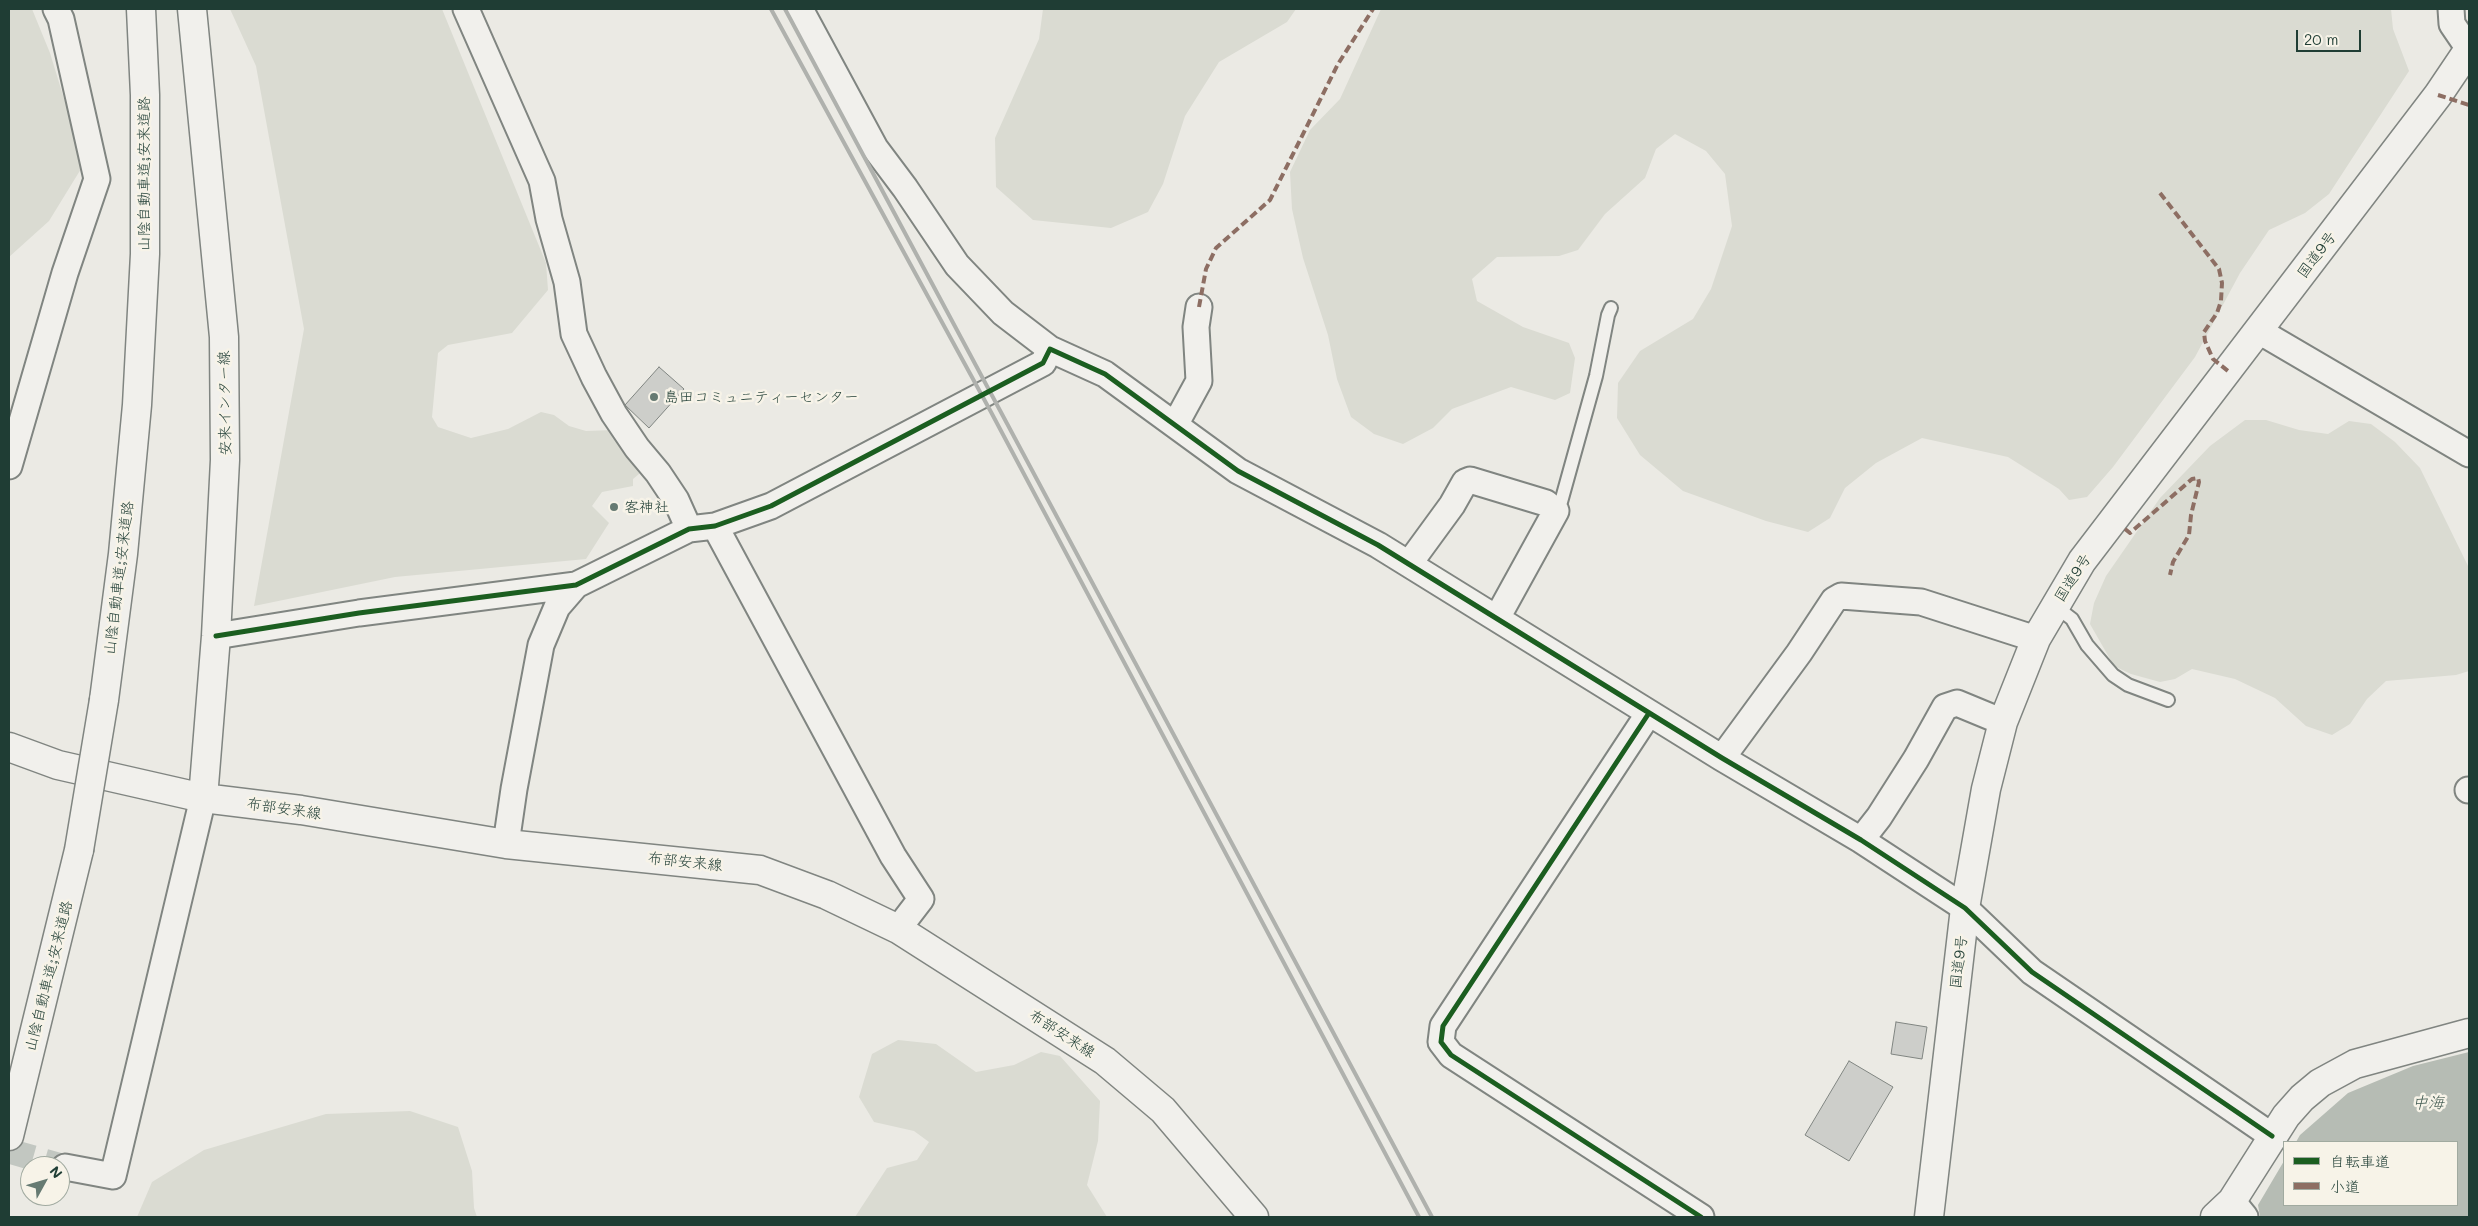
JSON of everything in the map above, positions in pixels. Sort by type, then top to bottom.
[{"type":"main road","name":"山陰自動車道;安来道路","points":[[9,1136],[79,850],[104,700],[123,554],[137,405],[145,254],[145,95],[141,9]]},
{"type":"main road","name":"安来インター線","points":[[192,9],[224,337],[226,460],[204,798]]},
{"type":"main road","name":"国道9号","points":[[1929,1217],[1965,908],[1986,789],[2003,722],[2036,639],[2082,561],[2438,95],[2469,49]]},
{"type":"main road","name":"布部安来線","points":[[9,748],[58,765],[204,798],[301,810],[506,844],[760,870],[827,895],[898,929],[1105,1061],[1163,1110],[1254,1217]]},
{"type":"main road","points":[[2231,1212],[2272,1136],[2302,1098],[2335,1074],[2355,1064],[2469,1033]]},
{"type":"street","points":[[9,466],[65,273],[97,179],[61,19],[56,9]]},
{"type":"street","points":[[466,9],[542,181],[549,219],[567,282],[574,334],[614,414],[676,500],[688,529]]},
{"type":"street","points":[[800,9],[875,148],[905,188],[958,266],[1003,313],[1050,349],[1105,374],[1238,471],[1378,545],[1722,758],[1861,840],[1965,908],[2032,972],[2272,1136]]},
{"type":"street","points":[[2451,9],[2452,24],[2469,49]]},
{"type":"street","points":[[1175,425],[1199,382],[1196,327],[1199,307]]},
{"type":"street","points":[[2259,331],[2469,454]]},
{"type":"street","points":[[216,636],[359,613],[576,585],[688,529],[715,526],[771,506],[946,415],[1042,362],[1050,349]]},
{"type":"street","points":[[1414,558],[1452,506],[1464,482],[1470,480],[1546,504],[1559,506],[1496,618]]},
{"type":"street","points":[[715,526],[893,856],[921,899],[898,929]]},
{"type":"street","points":[[506,844],[514,789],[541,645],[557,607],[576,585]]},
{"type":"street","points":[[1722,758],[1799,653],[1834,600],[1841,596],[1921,602],[2036,639]]},
{"type":"street","points":[[1861,840],[1879,818],[1906,776],[1945,707],[1957,703],[2003,722]]},
{"type":"street","points":[[1649,713],[1443,1026],[1441,1042],[1451,1055],[1701,1217]]},
{"type":"street","points":[[70,1168],[113,1176],[204,798]]},
{"type":"lane","points":[[1559,506],[1596,376],[1611,308]]},
{"type":"lane","points":[[2055,606],[2072,618],[2087,645],[2113,675],[2128,685],[2168,700]]},
{"type":"shaded area","points":[[9,9],[32,9],[50,53],[84,164],[49,221],[9,257]]},
{"type":"shaded area","points":[[230,9],[442,9],[546,263],[548,290],[512,333],[448,345],[438,353],[432,417],[438,427],[471,438],[508,429],[541,412],[554,415],[569,426],[586,431],[614,430],[645,469],[633,479],[633,486],[602,492],[592,506],[609,523],[586,559],[395,577],[254,606],[304,329],[256,66]]},
{"type":"shaded area","points":[[1043,9],[1296,9],[1287,22],[1219,62],[1185,116],[1163,184],[1148,212],[1111,228],[1033,220],[996,187],[995,138],[1039,39]]},
{"type":"shaded area","points":[[1381,9],[2391,9],[2393,29],[2409,71],[2329,194],[2305,213],[2269,230],[2240,273],[2195,357],[2113,467],[2087,497],[2069,500],[2059,489],[2008,457],[1922,438],[1876,463],[1845,488],[1830,518],[1808,532],[1766,521],[1683,491],[1640,455],[1617,418],[1618,383],[1640,351],[1693,319],[1711,289],[1732,226],[1725,174],[1706,151],[1675,134],[1656,149],[1645,178],[1605,214],[1578,250],[1559,256],[1497,257],[1472,279],[1477,301],[1523,327],[1569,343],[1575,358],[1570,393],[1555,400],[1511,387],[1452,409],[1433,428],[1403,444],[1374,434],[1351,417],[1337,379],[1328,335],[1303,258],[1292,209],[1290,172],[1310,130],[1340,99]]},
{"type":"shaded area","points":[[2245,420],[2266,420],[2299,430],[2328,434],[2349,421],[2371,424],[2395,442],[2420,468],[2469,568],[2469,671],[2456,675],[2386,681],[2367,699],[2350,724],[2332,735],[2306,726],[2275,698],[2235,679],[2192,669],[2175,679],[2160,682],[2131,674],[2114,666],[2090,624],[2094,603],[2106,576],[2160,498],[2210,446]]},
{"type":"shaded area","points":[[898,1040],[936,1044],[976,1072],[1014,1065],[1041,1052],[1060,1056],[1100,1101],[1098,1141],[1087,1185],[1107,1217],[855,1217],[887,1168],[917,1160],[929,1142],[914,1131],[874,1122],[859,1097],[872,1054]]},
{"type":"shaded area","points":[[410,1111],[458,1127],[472,1171],[474,1208],[477,1217],[137,1217],[152,1182],[204,1150],[326,1114]]},
{"type":"water","name":"中海","points":[[2469,1052],[2469,1217],[2260,1217],[2258,1205],[2283,1163],[2283,1206],[2458,1206],[2458,1141],[2297,1141],[2300,1135],[2348,1093],[2413,1066]]},
{"type":"building","name":"島田コミュニティーセンター","points":[[659,367],[684,389],[649,428],[625,405]]},
{"type":"building","points":[[1896,1022],[1927,1027],[1922,1059],[1891,1054]]},
{"type":"building","points":[[1849,1061],[1893,1087],[1849,1161],[1805,1135]]},
{"type":"tunnel","points":[[9,1151],[26,1156]]},
{"type":"railway","points":[[771,9],[991,412],[1419,1217]]},
{"type":"railway","points":[[785,9],[1432,1217]]},
{"type":"marked path","points":[[1199,307],[1206,269],[1216,248],[1270,200],[1338,64],[1373,9]]},
{"type":"marked path","points":[[2438,95],[2469,105]]},
{"type":"marked path","points":[[2160,193],[2219,269],[2222,283],[2221,301],[2217,313],[2204,332],[2205,341],[2213,359],[2228,371]]},
{"type":"marked path","points":[[2125,529],[2130,533],[2192,479],[2198,478],[2199,482],[2191,515],[2189,535],[2173,562],[2170,575]]},
{"type":"cycle path","points":[[216,636],[359,613],[576,585],[689,529],[715,526],[771,506],[1043,363],[1050,349],[1105,374],[1238,471],[1378,545],[1722,758],[1861,840],[1965,908],[2032,972],[2272,1136]]},
{"type":"cycle path","points":[[1649,713],[1443,1026],[1441,1042],[1451,1055],[1701,1217]]},
{"type":"place","name":"島田コミュニティーセンター","points":[[654,397]]},
{"type":"place","name":"客神社","points":[[614,507]]}]
